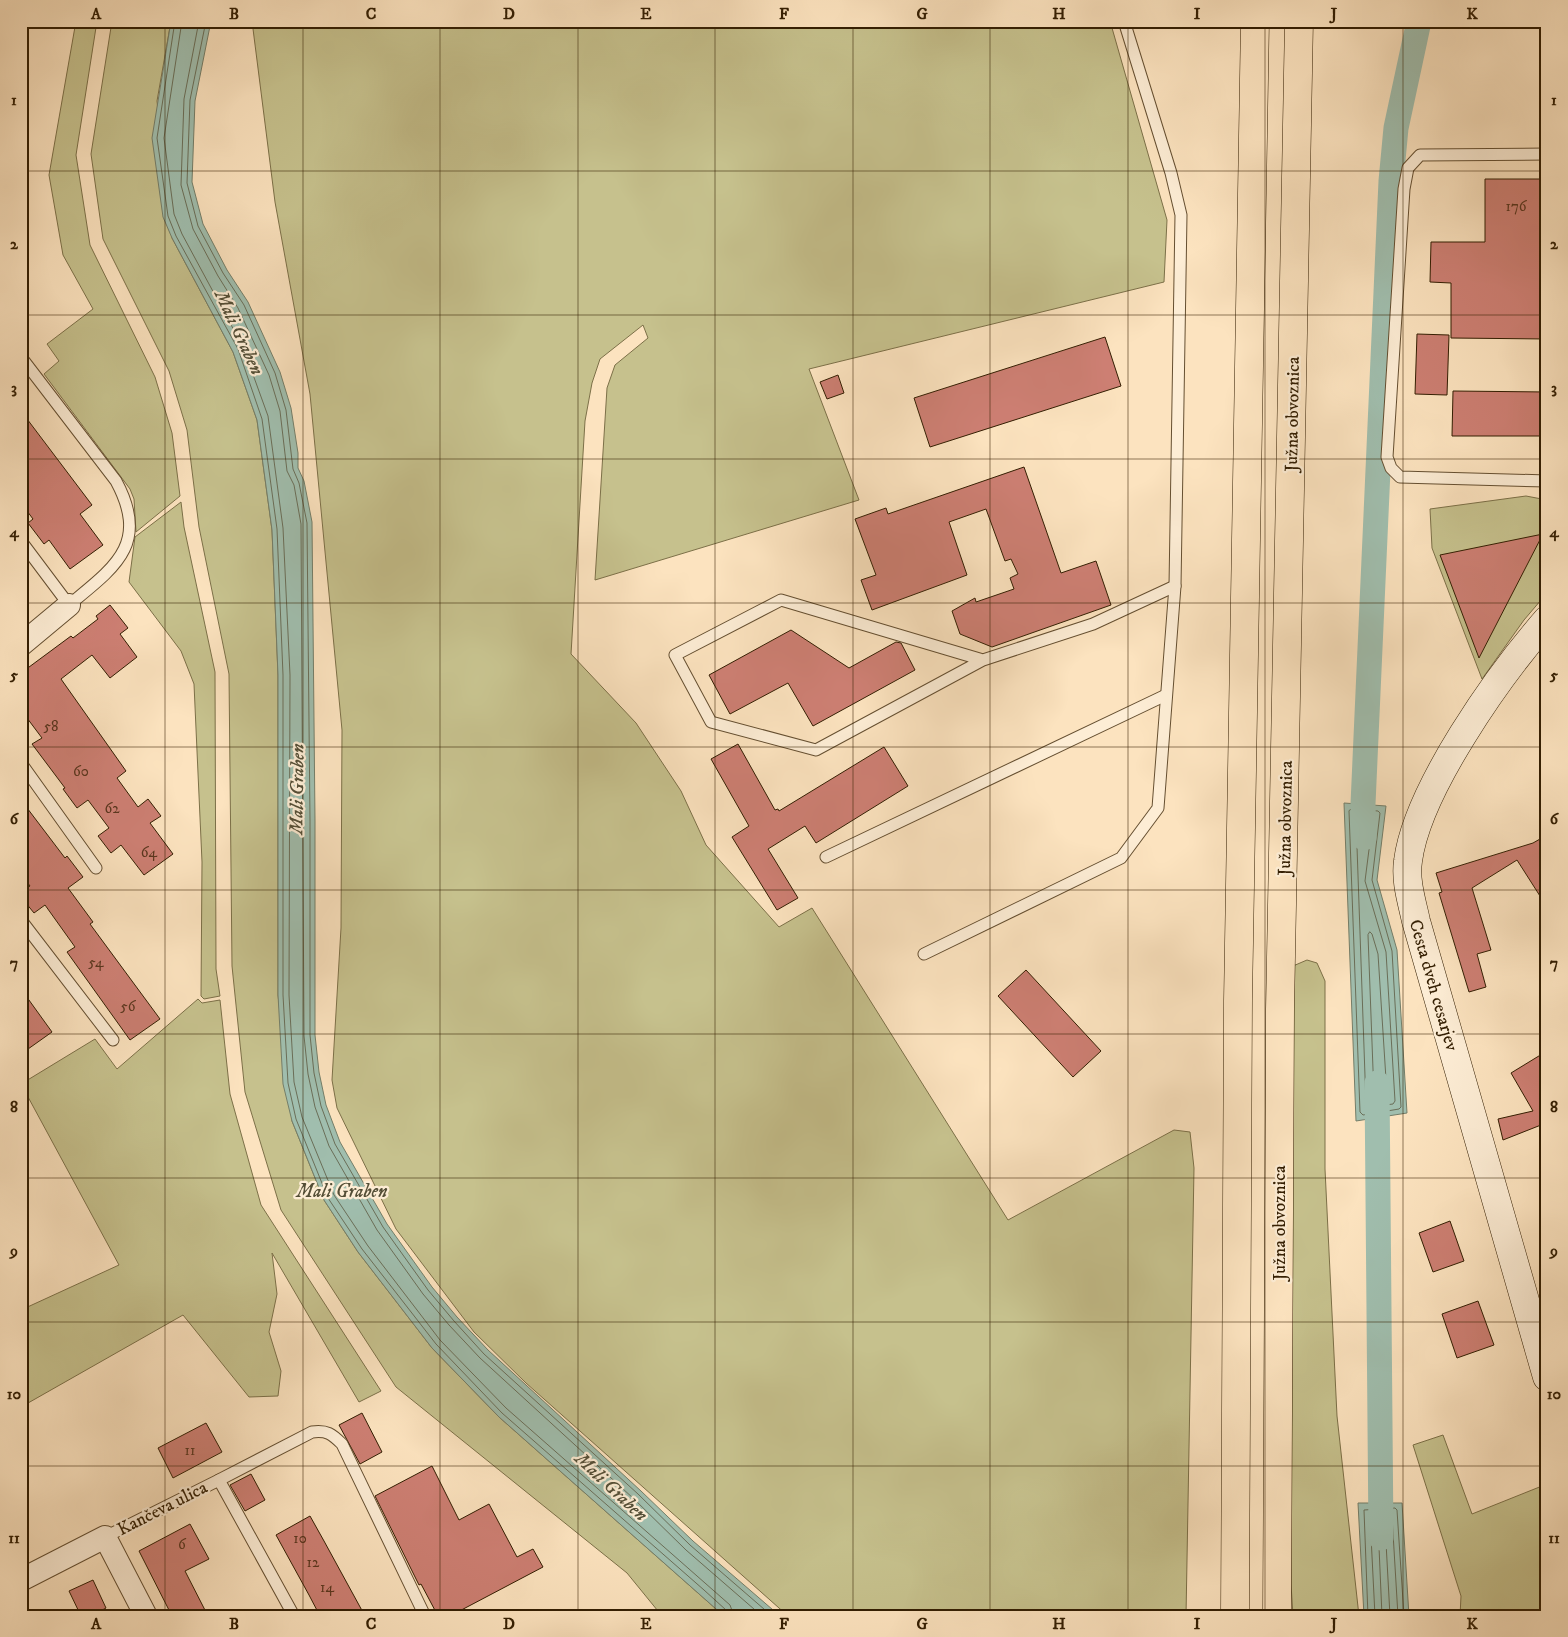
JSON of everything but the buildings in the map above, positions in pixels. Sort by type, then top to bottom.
[{"type":"highway","points":[[1234,1616],[1238,1002],[1255,21]]},
{"type":"highway","name":"Južna obvoznica","points":[[1277,1616],[1280,1008],[1299,21]]},
{"type":"street","points":[[21,645],[70,605]]},
{"type":"street","name":"Cesta dveh cesarjev","points":[[1547,620],[1463,734],[1421,814],[1408,862],[1408,884],[1416,921],[1547,1377]]},
{"type":"street","points":[[105,1537],[146,1616]]},
{"type":"street","name":"Kančeva ulica","points":[[21,1580],[105,1537]]},
{"type":"lane","points":[[924,954],[1121,858],[1158,808],[1175,586],[1181,215],[1171,173],[1124,21]]},
{"type":"lane","points":[[1547,154],[1420,155],[1408,168],[1404,190],[1387,457],[1391,468],[1400,477],[1547,480]]},
{"type":"lane","points":[[21,357],[116,481],[129,513],[128,540],[119,561],[70,605],[21,541]]},
{"type":"lane","points":[[983,660],[781,600],[675,655],[710,722],[816,750],[983,660],[1093,624],[1175,586]]},
{"type":"lane","points":[[826,857],[1166,695]]},
{"type":"lane","points":[[21,763],[96,868]]},
{"type":"lane","points":[[21,920],[113,1040]]},
{"type":"lane","points":[[219,1480],[312,1432],[324,1430],[333,1435],[342,1444],[425,1616]]},
{"type":"lane","name":"Kančeva ulica","points":[[105,1537],[219,1480],[294,1616]]},
{"type":"shaded area","points":[[76,21],[97,21],[76,155],[90,245],[155,377],[172,433],[180,496],[136,532],[134,499],[130,489],[44,374],[59,361],[47,344],[93,309],[63,255],[49,175]]},
{"type":"shaded area","points":[[112,21],[171,21],[157,101],[172,238],[233,352],[257,420],[272,530],[278,675],[278,995],[292,1121],[324,1200],[358,1252],[432,1348],[499,1417],[724,1616],[662,1616],[627,1573],[396,1387],[281,1210],[245,1092],[232,966],[229,674],[199,527],[187,430],[169,371],[103,239],[91,154]]},
{"type":"shaded area","points":[[252,21],[1110,21],[1167,220],[1164,282],[809,369],[859,500],[595,580],[607,388],[615,365],[648,338],[643,325],[600,359],[592,383],[585,421],[571,654],[636,723],[681,791],[706,845],[779,927],[812,908],[1008,1220],[1174,1130],[1190,1132],[1194,1168],[1186,1616],[788,1616],[526,1383],[474,1332],[396,1229],[337,1108],[332,1080],[341,928],[342,730],[310,394],[275,202]]},
{"type":"shaded area","points":[[1526,496],[1547,500],[1547,593],[1524,620],[1482,679],[1432,548],[1430,509]]},
{"type":"shaded area","points":[[181,502],[184,527],[215,672],[216,969],[220,996],[204,999],[201,996],[202,862],[194,684],[181,651],[129,582],[135,537]]},
{"type":"shaded area","points":[[1307,960],[1317,963],[1325,981],[1325,1169],[1337,1416],[1359,1616],[1293,1616],[1291,1584],[1293,966]]},
{"type":"shaded area","points":[[198,999],[202,1003],[220,1000],[230,1094],[261,1205],[381,1391],[359,1402],[272,1253],[277,1294],[269,1332],[281,1371],[278,1396],[249,1397],[183,1315],[21,1407],[21,1310],[119,1265],[21,1084],[95,1039],[117,1069]]},
{"type":"shaded area","points":[[1443,1435],[1472,1514],[1547,1484],[1547,1616],[1460,1616],[1461,1596],[1413,1445]]},
{"type":"water","name":"Mali Graben","points":[[171,21],[211,21],[195,101],[192,182],[203,224],[227,270],[248,302],[280,372],[291,408],[298,453],[298,468],[304,481],[312,522],[315,1035],[319,1072],[326,1105],[340,1142],[387,1224],[432,1287],[457,1317],[488,1350],[693,1541],[780,1616],[724,1616],[499,1417],[432,1348],[358,1252],[324,1200],[292,1121],[283,1084],[278,995],[278,675],[272,530],[257,420],[233,352],[172,238],[163,217],[152,138]]},
{"type":"water","points":[[1344,803],[1386,806],[1377,880],[1397,950],[1407,1113],[1356,1121]]},
{"type":"water","points":[[1358,1503],[1402,1503],[1409,1616],[1364,1616]]},
{"type":"waterway","points":[[1364,838],[1363,804],[1391,181],[1396,128],[1419,21]]},
{"type":"waterway","points":[[1377,1083],[1381,1538]]}]
